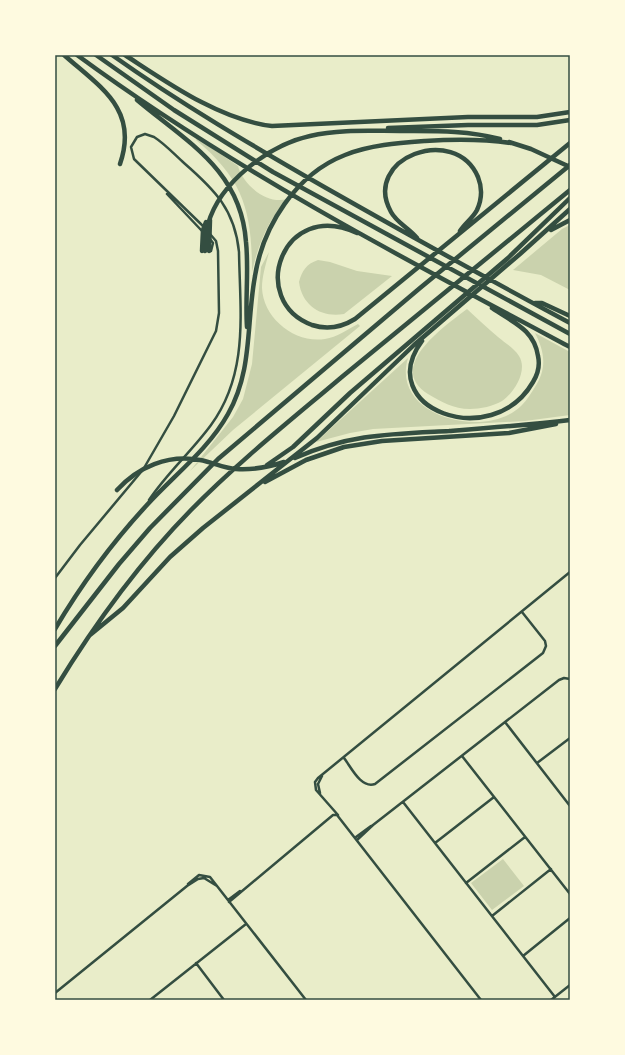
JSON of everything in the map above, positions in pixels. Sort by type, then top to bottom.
[{"type":"highway","points":[[64,55],[112,98],[120,111],[125,126],[125,145],[120,164]]},
{"type":"highway","points":[[78,55],[198,148],[218,170],[234,197],[240,211],[246,241],[246,310],[248,341]]},
{"type":"highway","points":[[96,55],[180,114],[273,172],[570,334]]},
{"type":"highway","points":[[112,55],[220,127],[334,193],[570,323]]},
{"type":"highway","points":[[125,55],[221,112],[259,124],[285,126],[461,117],[537,117],[570,112]]},
{"type":"highway","points":[[122,88],[272,182],[410,261],[570,346]]},
{"type":"highway","points":[[207,251],[207,230],[210,218],[222,197],[237,178],[259,158],[308,136],[326,133],[398,128],[462,125],[537,125],[570,120]]},
{"type":"highway","points":[[55,646],[88,601],[132,548],[183,493],[218,459],[420,288],[570,166],[531,149],[487,136],[463,132],[366,131]]},
{"type":"highway","points":[[55,629],[95,567],[146,506],[207,443],[227,417],[244,375],[255,275],[267,236],[288,200],[319,169],[344,155],[384,145],[465,139],[511,143]]},
{"type":"highway","points":[[374,240],[335,226],[313,228],[300,234],[285,249],[278,268],[279,288],[287,306],[296,316],[314,325],[330,327],[346,324],[374,304],[570,143]]},
{"type":"highway","points":[[419,240],[393,216],[388,207],[386,190],[390,173],[400,162],[413,154],[428,150],[444,151],[460,157],[473,169],[479,181],[481,195],[477,210],[457,235]]},
{"type":"highway","points":[[55,688],[119,593],[153,551],[190,511],[229,473],[436,299],[570,190]]},
{"type":"highway","points":[[259,467],[287,452],[324,416],[508,258],[570,198]]},
{"type":"highway","points":[[88,637],[123,608],[175,552],[249,490],[317,438],[430,331],[570,209]]},
{"type":"highway","points":[[520,254],[557,225],[570,220]]},
{"type":"highway","points":[[430,331],[415,351],[410,365],[411,381],[422,399],[438,411],[461,418],[484,418],[506,410],[524,395],[535,379],[539,364],[537,349],[531,336],[525,329],[481,300]]},
{"type":"highway","points":[[533,303],[542,303],[570,316]]},
{"type":"highway","points":[[249,490],[306,460],[344,447],[382,441],[509,433],[570,420]]},
{"type":"highway","points":[[117,490],[140,471],[169,460],[192,459],[235,469],[259,467],[282,462],[340,441],[386,435],[570,420]]},
{"type":"street","points":[[146,506],[159,486],[191,450],[221,410],[233,383],[239,352],[239,252],[237,236],[232,219],[220,198],[203,180],[156,138],[148,135],[139,136],[132,144],[132,157],[212,241],[207,251]]},
{"type":"street","points":[[55,578],[76,549],[136,479],[150,459],[216,331],[219,313],[217,245],[212,236],[165,192]]},
{"type":"street","points":[[481,1000],[320,794],[318,784],[323,775],[570,572]]},
{"type":"street","points":[[344,758],[363,783],[368,786],[375,784],[543,653],[546,646],[545,642],[522,612]]},
{"type":"street","points":[[356,839],[559,680],[564,678],[570,679]]},
{"type":"street","points":[[505,722],[569,804]]},
{"type":"street","points":[[537,763],[570,738]]},
{"type":"street","points":[[462,756],[570,894]]},
{"type":"street","points":[[435,843],[494,797]]},
{"type":"street","points":[[403,802],[555,997]]},
{"type":"street","points":[[228,901],[334,815],[337,815]]},
{"type":"street","points":[[466,883],[525,837]]},
{"type":"street","points":[[492,916],[551,869]]},
{"type":"street","points":[[55,993],[187,886],[197,876],[205,875],[210,877],[306,1000]]},
{"type":"street","points":[[523,956],[570,918]]},
{"type":"street","points":[[150,1000],[246,924]]},
{"type":"street","points":[[196,963],[224,1000]]},
{"type":"street","points":[[550,1000],[570,985]]},
{"type":"green space","points":[[197,138],[238,166],[245,180],[257,192],[272,199],[287,199],[274,215],[269,224],[257,252],[252,272],[250,232],[247,214],[242,198],[225,169],[196,140]]},
{"type":"green space","points":[[570,225],[570,290],[541,275],[513,270],[562,229]]},
{"type":"green space","points":[[269,252],[264,270],[262,288],[264,299],[274,319],[283,327],[292,333],[303,337],[325,339],[334,337],[358,324],[360,326],[233,430],[190,471],[233,417],[243,399],[252,364],[261,267]]},
{"type":"green space","points":[[318,260],[330,262],[357,271],[392,276],[344,314],[328,314],[321,312],[309,304],[304,298],[299,282],[305,268]]},
{"type":"green space","points":[[467,309],[494,334],[515,350],[519,356],[522,368],[519,380],[507,397],[502,401],[487,407],[474,409],[464,409],[453,406],[428,394],[416,383],[413,372],[416,360],[423,348],[434,336]]},
{"type":"green space","points":[[535,333],[570,352],[570,415],[525,421],[373,429],[350,433],[316,442],[408,358],[406,378],[413,395],[427,408],[445,417],[466,422],[487,421],[506,416],[524,403],[539,380],[543,367],[543,354]]},
{"type":"green space","points":[[503,859],[524,886],[492,910],[471,883]]}]
